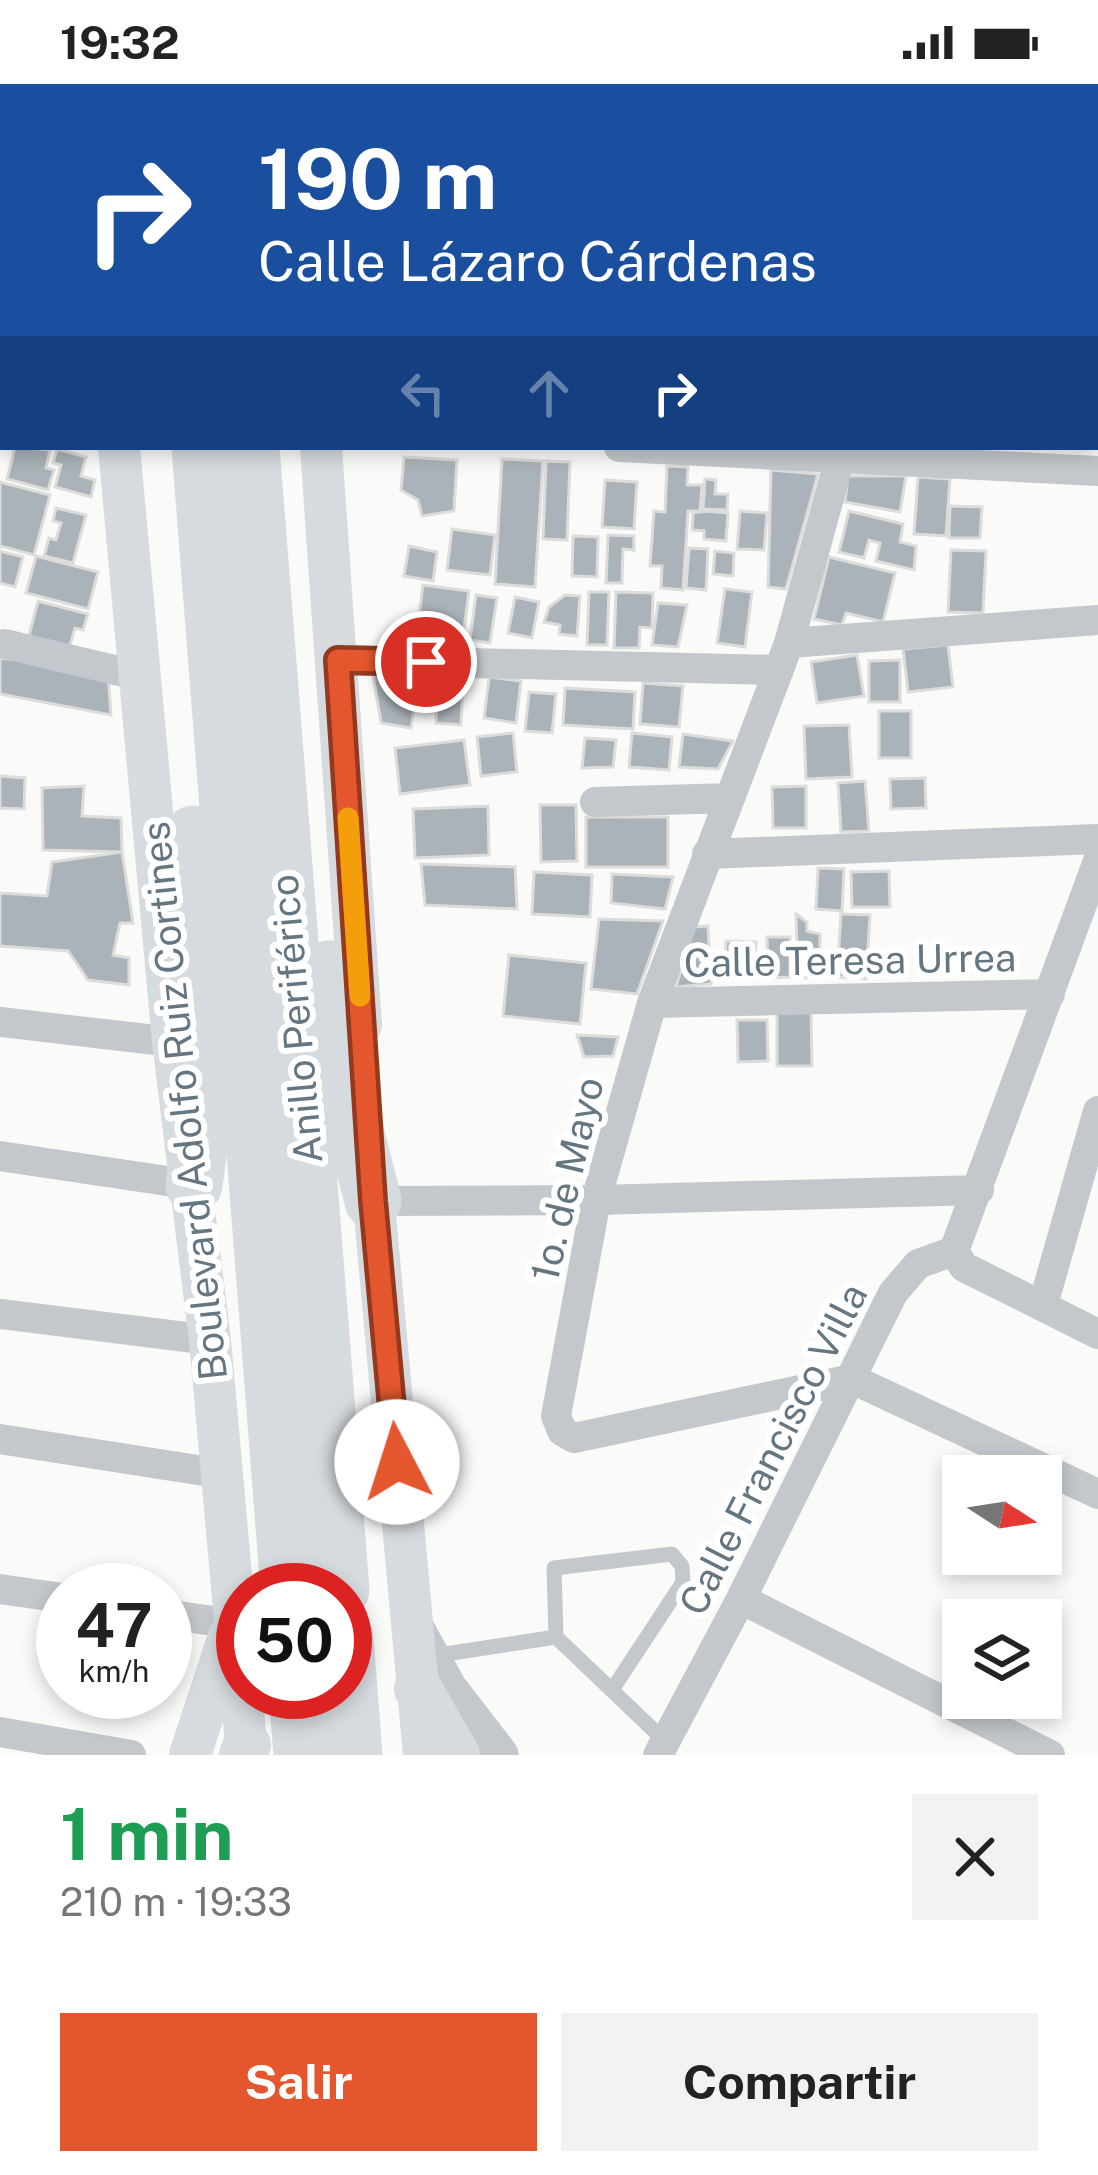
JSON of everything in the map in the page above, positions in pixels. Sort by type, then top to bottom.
[{"type":"highway","points":[[194,1185],[202,1073],[185,598],[199,450]]},
{"type":"highway","name":"Anillo Periférico","points":[[199,450],[287,1563]]},
{"type":"highway","name":"Anillo Periférico","points":[[251,450],[339,1563]]},
{"type":"highway","points":[[260,563],[279,622],[300,718],[339,1047],[373,1201]]},
{"type":"highway","points":[[299,1719],[302,1755]]},
{"type":"highway","points":[[351,1719],[354,1755]]},
{"type":"main road","name":"Boulevard Adolfo Ruiz Cortines","points":[[119,450],[173,1042],[194,1185],[230,1563]]},
{"type":"main road","points":[[321,450],[373,1201],[420,1656],[424,1755]]},
{"type":"main road","points":[[420,1656],[456,1755]]},
{"type":"main road","points":[[190,1755],[216,1678]]},
{"type":"main road","name":"Boulevard Adolfo Ruiz Cortines","points":[[243,1719],[246,1752]]},
{"type":"street","points":[[753,450],[1027,457],[1098,471]]},
{"type":"street","name":"1o. de Mayo","points":[[842,452],[784,657],[652,1003],[596,1200],[556,1415],[562,1430],[574,1438],[852,1379]]},
{"type":"street","points":[[338,660],[784,657],[1098,620]]},
{"type":"street","points":[[5,644],[140,676]]},
{"type":"street","points":[[595,802],[730,798]]},
{"type":"street","points":[[707,854],[1098,839]]},
{"type":"street","points":[[1098,862],[954,1251],[964,1267],[1098,1334]]},
{"type":"street","name":"Calle Teresa Urrea","points":[[652,1003],[1050,994]]},
{"type":"street","points":[[0,1022],[173,1042]]},
{"type":"street","points":[[1043,1305],[1098,1112]]},
{"type":"street","points":[[0,1156],[194,1185]]},
{"type":"street","points":[[373,1201],[979,1190]]},
{"type":"street","name":"Calle Francisco Villa","points":[[663,1749],[892,1293],[918,1264],[954,1251]]},
{"type":"street","points":[[0,1314],[210,1340]]},
{"type":"street","points":[[852,1379],[1098,1494]]},
{"type":"street","points":[[0,1439],[223,1474]]},
{"type":"street","points":[[0,1589],[36,1594]]},
{"type":"street","points":[[741,1599],[1050,1755]]},
{"type":"street","points":[[420,1656],[499,1755]]},
{"type":"street","points":[[0,1732],[131,1755]]},
{"type":"lane","points":[[612,1690],[683,1582],[682,1566],[672,1554],[554,1568],[556,1637],[612,1690],[663,1749]]},
{"type":"lane","points":[[420,1656],[556,1637]]},
{"type":"building","points":[[14,450],[50,450],[46,468],[54,470],[48,490],[7,479]]},
{"type":"building","points":[[57,450],[86,457],[81,476],[95,480],[91,497],[55,487],[61,465],[53,463]]},
{"type":"building","points":[[404,457],[457,460],[454,511],[422,516],[418,500],[401,490]]},
{"type":"building","points":[[502,459],[543,461],[535,587],[495,584]]},
{"type":"building","points":[[546,461],[570,462],[567,540],[543,539]]},
{"type":"building","points":[[667,466],[688,467],[687,485],[702,485],[700,511],[688,511],[683,590],[661,588],[662,566],[650,566],[654,511],[665,512]]},
{"type":"building","points":[[771,470],[818,474],[786,589],[768,587]]},
{"type":"building","points":[[848,476],[906,476],[900,512],[845,502]]},
{"type":"building","points":[[918,477],[950,479],[946,536],[914,534]]},
{"type":"building","points":[[705,479],[716,480],[715,494],[728,494],[727,510],[703,509]]},
{"type":"building","points":[[605,480],[637,482],[634,529],[602,527]]},
{"type":"building","points":[[0,482],[50,495],[34,555],[0,546]]},
{"type":"building","points":[[950,506],[982,507],[980,538],[949,538]]},
{"type":"building","points":[[56,508],[86,515],[73,563],[44,556],[49,538],[56,540],[61,523],[53,521]]},
{"type":"building","points":[[740,511],[767,513],[764,550],[737,549]]},
{"type":"building","points":[[849,511],[903,524],[900,542],[916,546],[914,570],[876,561],[880,543],[869,540],[864,558],[839,552]]},
{"type":"building","points":[[693,513],[728,513],[726,541],[704,539],[704,531],[692,530]]},
{"type":"building","points":[[452,529],[495,535],[490,575],[447,570]]},
{"type":"building","points":[[608,535],[634,536],[634,550],[623,549],[622,583],[606,583]]},
{"type":"building","points":[[573,536],[598,537],[597,577],[572,576]]},
{"type":"building","points":[[409,546],[437,552],[433,581],[404,576]]},
{"type":"building","points":[[689,548],[708,549],[706,590],[686,588]]},
{"type":"building","points":[[951,550],[986,551],[983,613],[948,612]]},
{"type":"building","points":[[0,551],[23,557],[15,587],[0,583]]},
{"type":"building","points":[[715,551],[734,553],[733,576],[713,574]]},
{"type":"building","points":[[36,556],[98,572],[88,609],[26,593]]},
{"type":"building","points":[[829,557],[895,573],[883,622],[846,613],[842,625],[814,619]]},
{"type":"building","points":[[423,585],[469,591],[463,636],[417,630]]},
{"type":"building","points":[[725,589],[752,592],[745,647],[717,643]]},
{"type":"building","points":[[589,592],[609,592],[607,645],[587,645]]},
{"type":"building","points":[[616,592],[653,593],[652,628],[640,627],[639,648],[614,648]]},
{"type":"building","points":[[476,595],[497,598],[490,643],[470,640]]},
{"type":"building","points":[[565,595],[580,596],[577,636],[559,634],[560,625],[544,622],[549,607]]},
{"type":"building","points":[[515,597],[539,602],[532,638],[508,633]]},
{"type":"building","points":[[38,601],[88,614],[83,630],[75,628],[69,649],[28,639]]},
{"type":"building","points":[[658,603],[687,605],[678,647],[652,645]]},
{"type":"building","points":[[948,645],[953,687],[908,692],[903,649]]},
{"type":"building","points":[[857,655],[864,696],[817,703],[811,662]]},
{"type":"building","points":[[0,658],[108,672],[111,715],[0,694]]},
{"type":"building","points":[[900,660],[900,702],[869,702],[869,661]]},
{"type":"building","points":[[372,669],[419,675],[411,728],[381,723]]},
{"type":"building","points":[[489,677],[521,681],[516,723],[484,718]]},
{"type":"building","points":[[438,682],[463,683],[461,725],[436,723]]},
{"type":"building","points":[[643,683],[683,686],[679,727],[640,724]]},
{"type":"building","points":[[565,688],[635,692],[633,729],[563,725]]},
{"type":"building","points":[[529,692],[556,694],[552,733],[525,731]]},
{"type":"building","points":[[879,711],[911,711],[911,758],[879,758]]},
{"type":"building","points":[[849,725],[852,777],[806,779],[804,726]]},
{"type":"building","points":[[513,733],[517,772],[481,776],[477,737]]},
{"type":"building","points":[[632,733],[672,737],[669,770],[629,767]]},
{"type":"building","points":[[683,734],[733,741],[718,769],[679,767]]},
{"type":"building","points":[[585,738],[616,740],[613,767],[582,768]]},
{"type":"building","points":[[464,740],[470,785],[400,794],[395,748]]},
{"type":"building","points":[[0,776],[25,778],[24,809],[0,808]]},
{"type":"building","points":[[925,778],[926,808],[891,809],[890,779]]},
{"type":"building","points":[[865,781],[869,831],[841,832],[838,783]]},
{"type":"building","points":[[84,786],[82,816],[121,818],[122,852],[43,850],[42,788]]},
{"type":"building","points":[[806,786],[806,828],[773,828],[772,787]]},
{"type":"building","points":[[540,805],[576,805],[577,861],[541,862]]},
{"type":"building","points":[[488,806],[489,855],[415,858],[413,809]]},
{"type":"building","points":[[586,817],[668,817],[668,867],[586,867]]},
{"type":"building","points":[[122,852],[133,923],[120,923],[113,955],[129,958],[129,985],[88,980],[68,951],[0,946],[0,893],[47,896],[52,862]]},
{"type":"building","points":[[421,864],[515,867],[517,909],[425,905]]},
{"type":"building","points":[[818,868],[844,869],[842,911],[816,909]]},
{"type":"building","points":[[889,871],[890,907],[852,907],[851,872]]},
{"type":"building","points":[[534,872],[592,875],[590,917],[532,914]]},
{"type":"building","points":[[612,874],[673,877],[665,909],[611,903]]},
{"type":"building","points":[[796,914],[807,922],[807,931],[820,934],[820,976],[798,979]]},
{"type":"building","points":[[841,914],[870,915],[866,979],[837,977]]},
{"type":"building","points":[[599,919],[663,921],[637,994],[591,989]]},
{"type":"building","points":[[708,926],[711,984],[676,987],[694,927]]},
{"type":"building","points":[[767,937],[790,937],[790,977],[768,978]]},
{"type":"building","points":[[726,941],[756,942],[755,980],[724,979]]},
{"type":"building","points":[[509,955],[586,963],[580,1024],[503,1016]]},
{"type":"building","points":[[811,1007],[812,1066],[777,1066],[777,1008]]},
{"type":"building","points":[[737,1020],[767,1020],[768,1061],[738,1062]]},
{"type":"building","points":[[577,1035],[618,1037],[613,1056],[584,1057]]},
{"type":"slow traffic","points":[[348,818],[360,996]]},
{"type":"route","points":[[397,1462],[373,1201],[338,660],[426,662]]}]
